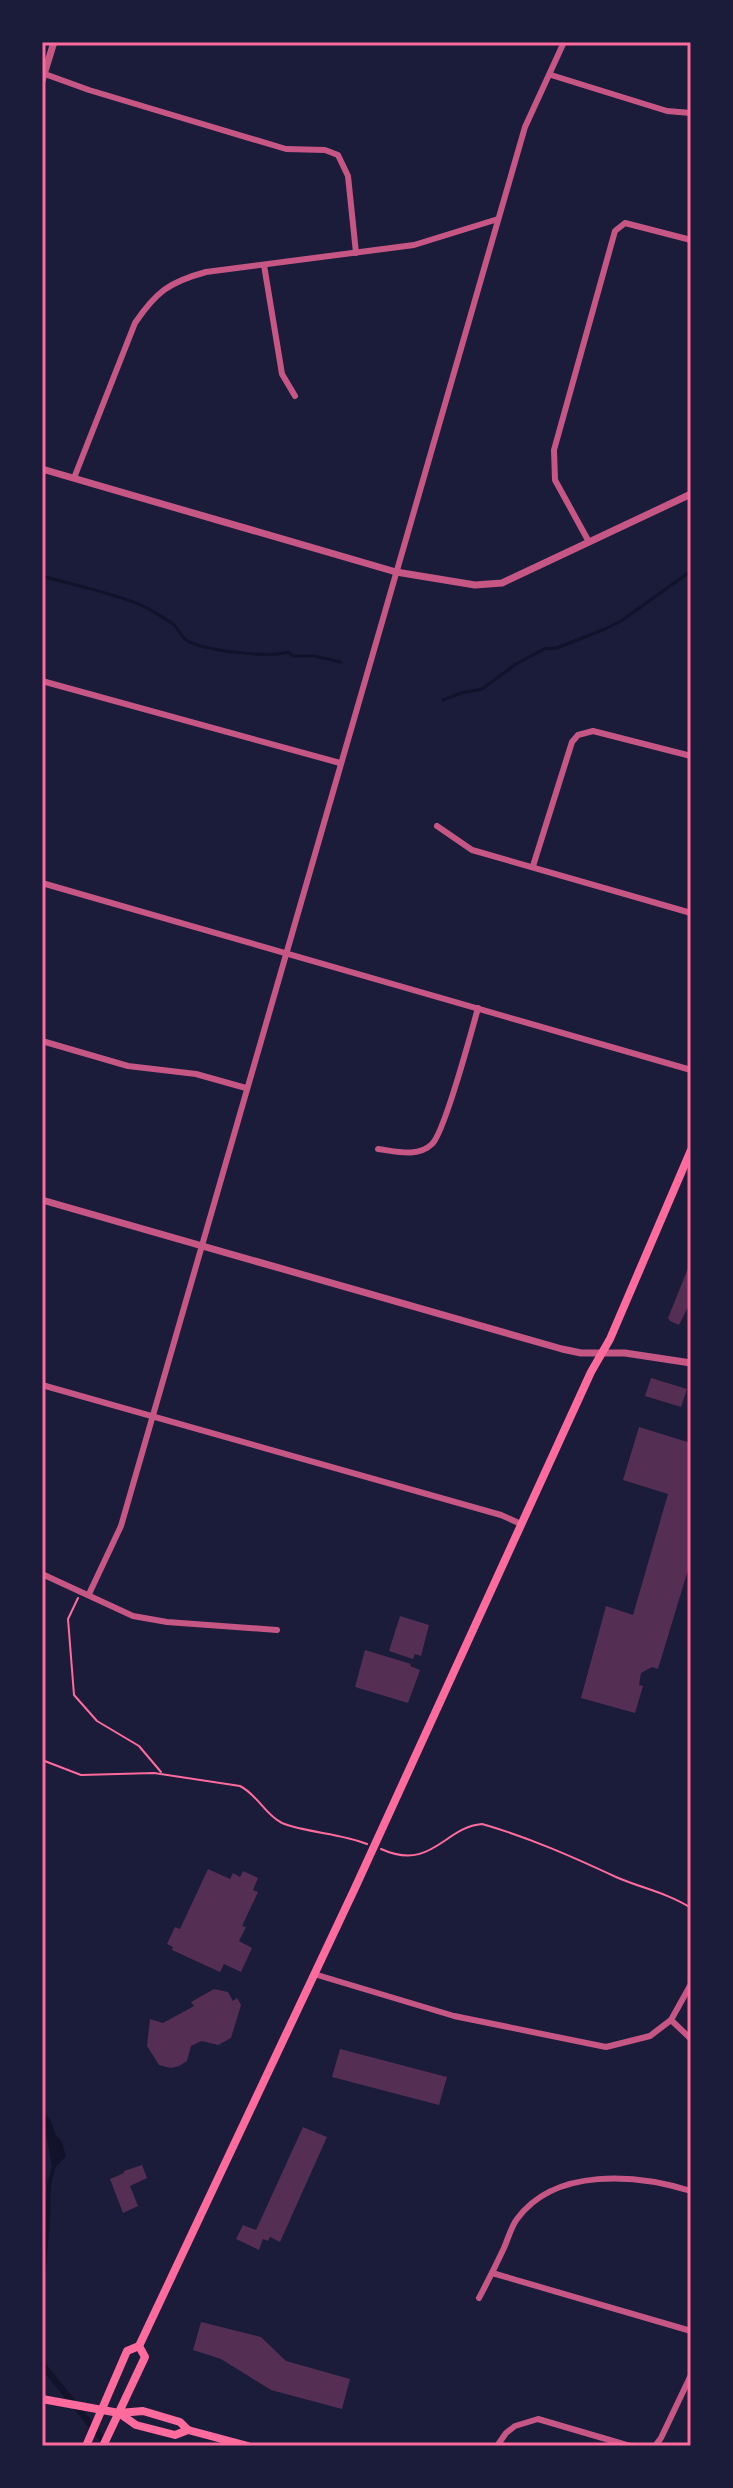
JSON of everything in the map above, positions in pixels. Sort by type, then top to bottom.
[{"type":"main road","points":[[86,2446],[127,2351],[139,2346],[314,1974],[591,1372],[603,1354],[691,1150]]},
{"type":"main road","points":[[103,2446],[145,2357],[139,2346]]},
{"type":"main road","points":[[42,2399],[119,2413],[143,2411],[180,2422],[188,2430],[248,2446]]},
{"type":"main road","points":[[119,2413],[136,2425],[175,2435],[188,2430]]},
{"type":"street","points":[[54,42],[43,76],[286,149],[325,150],[338,155],[348,176],[356,253]]},
{"type":"street","points":[[86,1592],[121,1526],[525,127],[564,42]]},
{"type":"street","points":[[551,75],[667,111],[691,113]]},
{"type":"street","points":[[74,478],[135,323],[164,288],[183,278],[206,272],[414,245],[498,219]]},
{"type":"street","points":[[589,542],[555,480],[554,450],[615,231],[625,223],[691,240]]},
{"type":"street","points":[[264,265],[282,374],[295,396]]},
{"type":"street","points":[[42,469],[396,572],[475,585],[493,585],[691,494]]},
{"type":"street","points":[[42,681],[340,763]]},
{"type":"street","points":[[533,866],[572,742],[578,735],[593,731],[691,756]]},
{"type":"street","points":[[437,826],[472,850],[691,913]]},
{"type":"street","points":[[42,883],[691,1070]]},
{"type":"street","points":[[378,1149],[417,1153],[433,1144],[442,1125],[478,1008]]},
{"type":"street","points":[[42,1041],[128,1066],[196,1074],[246,1088]]},
{"type":"street","points":[[42,1200],[562,1349],[581,1353],[625,1353],[691,1363]]},
{"type":"street","points":[[42,1385],[486,1511],[521,1524]]},
{"type":"street","points":[[42,1574],[133,1616],[277,1630]]},
{"type":"street","points":[[314,1974],[454,2016],[606,2047],[650,2036],[671,2020],[691,1984]]},
{"type":"street","points":[[671,2020],[691,2039]]},
{"type":"street","points":[[479,2298],[517,2219],[558,2188],[603,2178],[637,2179],[691,2191]]},
{"type":"street","points":[[492,2273],[691,2331]]},
{"type":"street","points":[[655,2446],[691,2375]]},
{"type":"street","points":[[497,2446],[515,2426],[538,2419],[630,2446]]},
{"type":"path","points":[[86,1592],[71,1608],[68,1619],[74,1695],[97,1721],[139,1746],[163,1774]]},
{"type":"path","points":[[42,1760],[88,1776],[163,1774],[240,1786],[250,1791],[281,1822],[361,1841]]},
{"type":"path","points":[[384,1851],[423,1854],[472,1825],[482,1824],[576,1858],[675,1898],[691,1908]]},
{"type":"shaded area","points":[[42,2109],[61,2140],[66,2156],[55,2168],[51,2185],[42,2312],[47,2184],[52,2167]]},
{"type":"shaded area","points":[[42,2359],[112,2446],[104,2446],[42,2370]]},
{"type":"building","points":[[691,1261],[691,1301],[679,1325],[668,1318]]},
{"type":"building","points":[[651,1378],[687,1389],[681,1407],[645,1396]]},
{"type":"building","points":[[639,1427],[691,1443],[691,1560],[658,1669],[652,1667],[641,1673],[639,1685],[643,1686],[635,1713],[581,1698],[606,1606],[633,1615],[668,1494],[623,1480]]},
{"type":"building","points":[[400,1616],[429,1625],[421,1656],[415,1654],[413,1659],[389,1651]]},
{"type":"building","points":[[365,1650],[411,1664],[420,1670],[408,1703],[355,1687]]},
{"type":"building","points":[[208,1869],[230,1879],[233,1873],[240,1877],[243,1871],[258,1878],[253,1890],[258,1892],[242,1926],[246,1927],[239,1941],[252,1948],[241,1972],[224,1964],[220,1972],[172,1950],[173,1947],[167,1944],[175,1927],[180,1929]]},
{"type":"building","points":[[214,1989],[228,1992],[233,2001],[237,1998],[241,2005],[231,2038],[218,2045],[202,2041],[191,2046],[187,2061],[179,2066],[159,2065],[147,2046],[150,2019],[163,2023],[194,2006],[191,2002]]},
{"type":"building","points":[[340,2049],[447,2077],[439,2105],[332,2077]]},
{"type":"building","points":[[303,2127],[327,2137],[280,2242],[270,2237],[268,2241],[263,2239],[259,2250],[236,2239],[243,2225],[256,2230]]},
{"type":"building","points":[[142,2165],[147,2178],[130,2186],[138,2206],[123,2213],[110,2179]]},
{"type":"building","points":[[201,2322],[261,2337],[286,2361],[350,2379],[342,2409],[271,2390],[221,2359],[193,2350]]},
{"type":"waterway","points":[[443,700],[482,689],[516,664],[544,649],[557,648],[621,621],[691,571]]},
{"type":"waterway","points":[[42,576],[132,601],[172,623],[186,640],[195,644],[252,654],[288,652],[293,656],[314,656],[341,662]]}]
